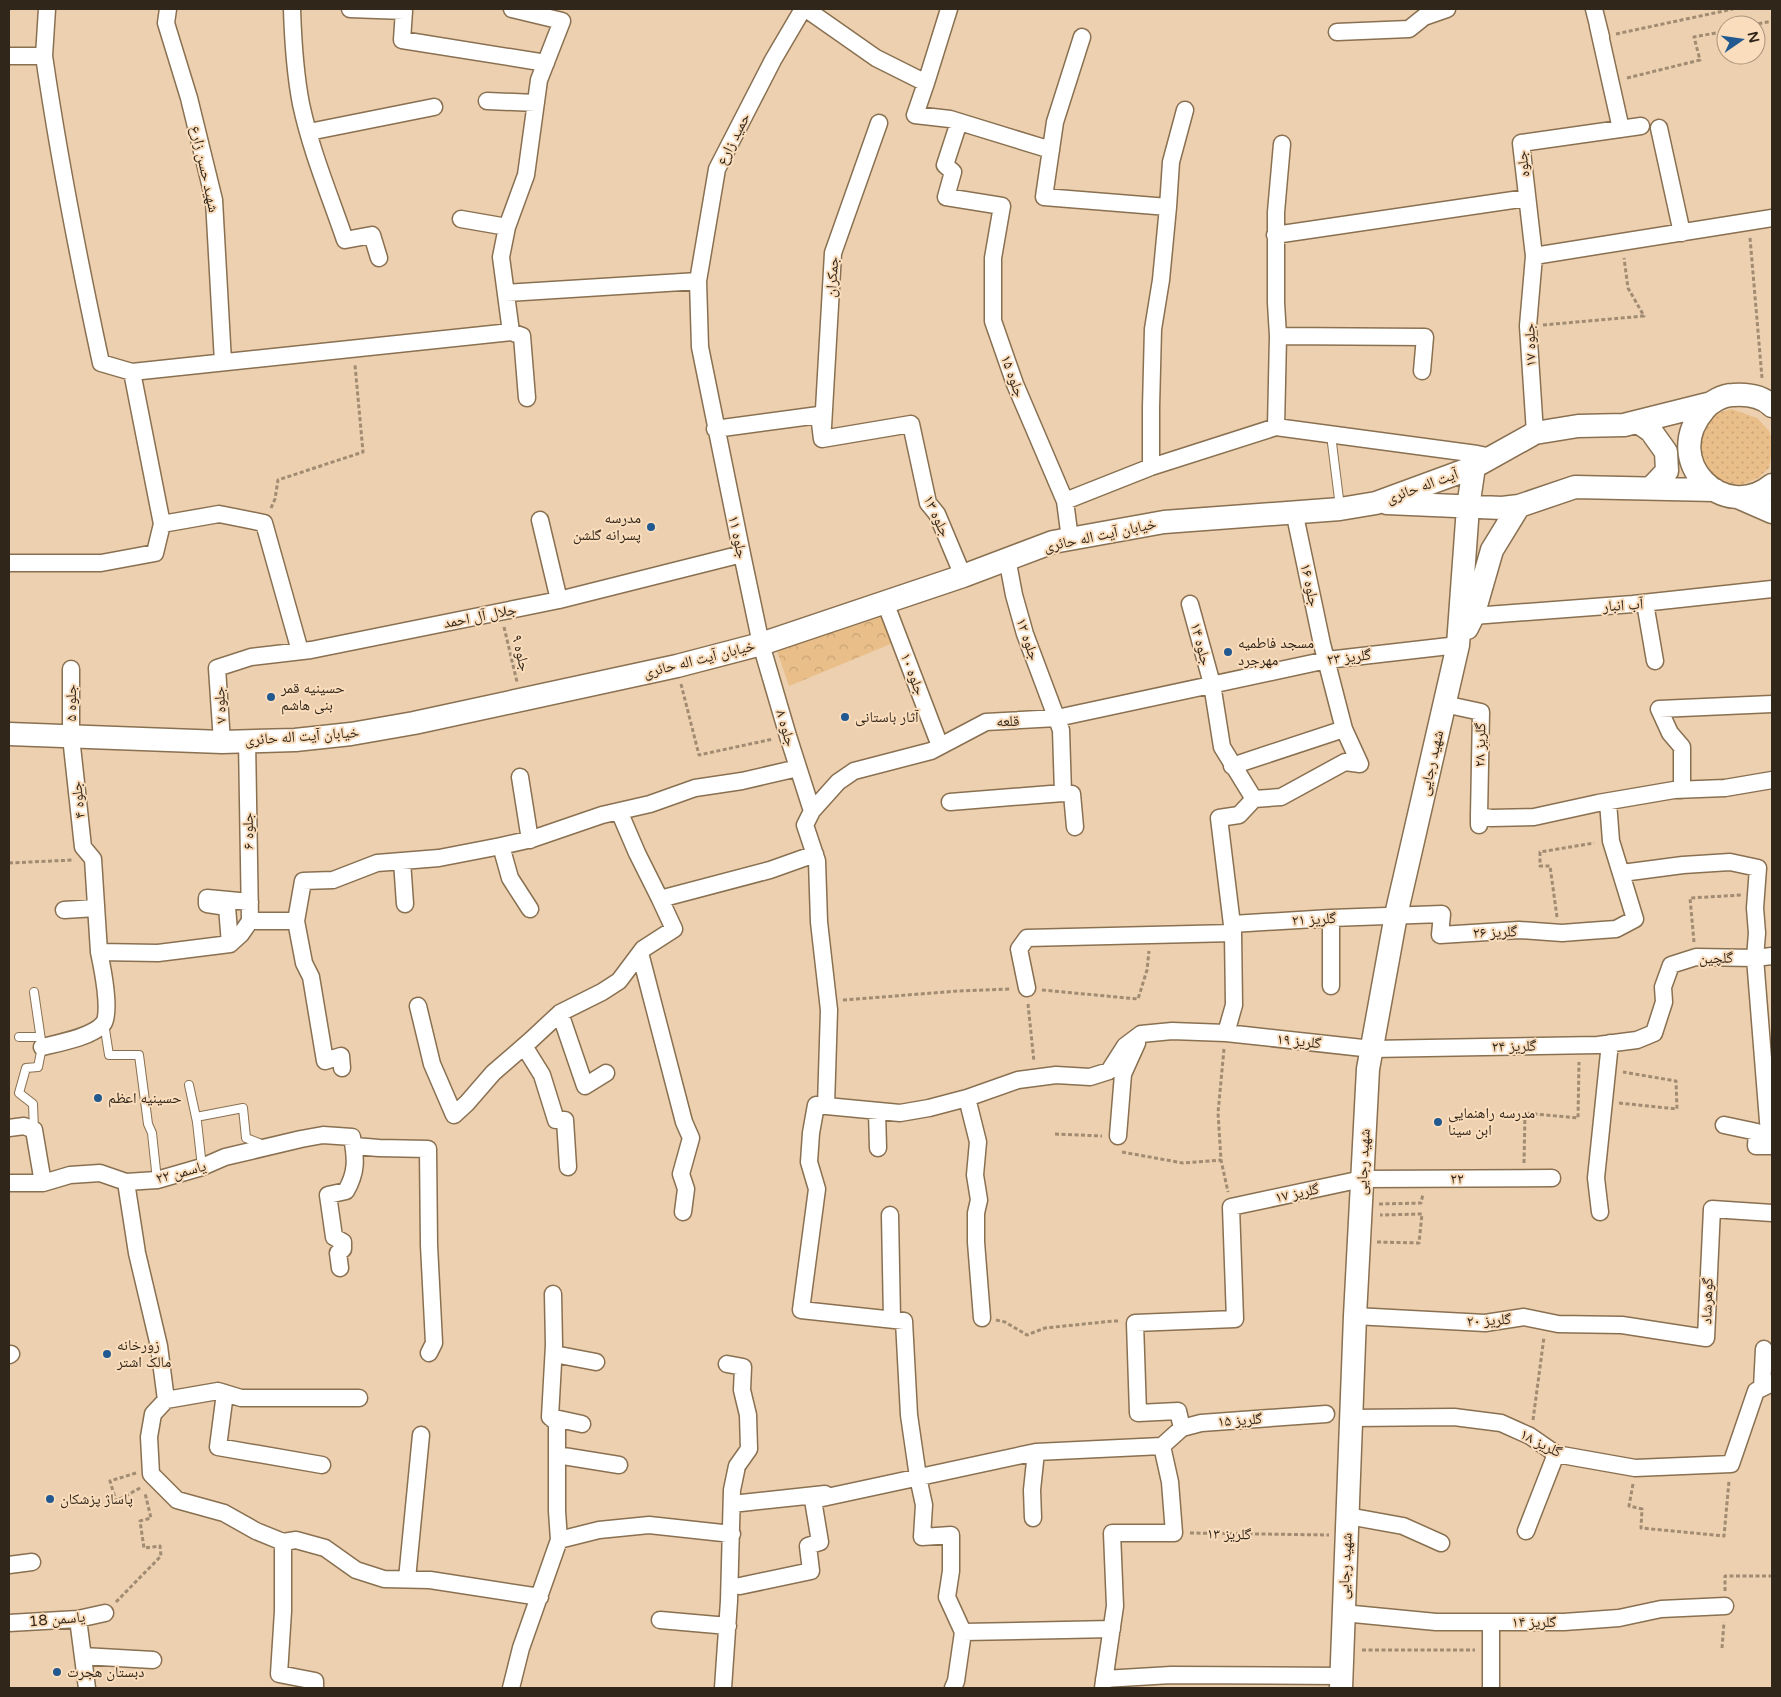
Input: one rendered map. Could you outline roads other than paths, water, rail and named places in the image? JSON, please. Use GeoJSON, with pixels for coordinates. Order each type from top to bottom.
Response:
{"type":"FeatureCollection","features":[{"type":"Feature","properties":{"kind":"main road","name":"آیت اله حائری"},"geometry":{"type":"LineString","coordinates":[[1376,503],[1483,462],[1535,433],[1578,426],[1624,425],[1708,404],[1728,394],[1764,394]]}},
{"type":"Feature","properties":{"kind":"main road"},"geometry":{"type":"LineString","coordinates":[[1708,404],[1695,420],[1688,441],[1691,462],[1702,480],[1715,490],[1740,498],[1772,512]]}},
{"type":"Feature","properties":{"kind":"main road"},"geometry":{"type":"LineString","coordinates":[[1638,422],[1651,431],[1666,452],[1667,471],[1651,488]]}},
{"type":"Feature","properties":{"kind":"main road"},"geometry":{"type":"LineString","coordinates":[[1458,645],[1468,507],[1483,462]]}},
{"type":"Feature","properties":{"kind":"main road"},"geometry":{"type":"LineString","coordinates":[[1740,498],[1762,493],[1772,485]]}},
{"type":"Feature","properties":{"kind":"main road","name":"آیت اله حائری"},"geometry":{"type":"LineString","coordinates":[[1376,503],[1502,508],[1519,506],[1575,487],[1715,490]]}},
{"type":"Feature","properties":{"kind":"main road","name":"خیابان آیت اله حائری"},"geometry":{"type":"LineString","coordinates":[[9,734],[222,742],[295,740],[351,734],[677,666],[761,644],[963,576],[1053,542],[1164,522],[1340,509],[1376,503]]}},
{"type":"Feature","properties":{"kind":"main road"},"geometry":{"type":"LineString","coordinates":[[1458,645],[1473,616],[1492,550],[1519,506]]}},
{"type":"Feature","properties":{"kind":"main road","name":"شهید رجایی"},"geometry":{"type":"LineString","coordinates":[[1341,1682],[1358,1242],[1368,1069],[1396,915],[1458,645]]}},
{"type":"Feature","properties":{"kind":"street"},"geometry":{"type":"LineString","coordinates":[[47,9],[44,56],[54,128],[74,238],[100,363],[132,372],[511,332],[522,336],[527,398]]}},
{"type":"Feature","properties":{"kind":"street","name":"شهید حسن زارع"},"geometry":{"type":"LineString","coordinates":[[168,9],[166,23],[189,98],[214,200],[224,362]]}},
{"type":"Feature","properties":{"kind":"street"},"geometry":{"type":"LineString","coordinates":[[292,9],[293,49],[302,105],[309,132],[345,240],[372,235],[379,258]]}},
{"type":"Feature","properties":{"kind":"street"},"geometry":{"type":"LineString","coordinates":[[350,9],[404,11],[402,40],[546,63]]}},
{"type":"Feature","properties":{"kind":"street"},"geometry":{"type":"LineString","coordinates":[[511,332],[501,257],[507,227],[526,176],[539,80],[562,21],[512,9]]}},
{"type":"Feature","properties":{"kind":"street"},"geometry":{"type":"LineString","coordinates":[[804,9],[876,58],[926,83]]}},
{"type":"Feature","properties":{"kind":"street","name":"حمید زارع"},"geometry":{"type":"LineString","coordinates":[[715,429],[700,347],[698,281],[717,169],[772,60],[804,9]]}},
{"type":"Feature","properties":{"kind":"street"},"geometry":{"type":"LineString","coordinates":[[950,9],[915,115],[950,119],[1051,150]]}},
{"type":"Feature","properties":{"kind":"street"},"geometry":{"type":"LineString","coordinates":[[1337,32],[1409,29],[1424,17],[1447,9]]}},
{"type":"Feature","properties":{"kind":"street"},"geometry":{"type":"LineString","coordinates":[[1594,9],[1621,129]]}},
{"type":"Feature","properties":{"kind":"street"},"geometry":{"type":"LineString","coordinates":[[1082,37],[1055,122],[1044,196],[1168,207]]}},
{"type":"Feature","properties":{"kind":"street"},"geometry":{"type":"LineString","coordinates":[[9,56],[44,56]]}},
{"type":"Feature","properties":{"kind":"street"},"geometry":{"type":"LineString","coordinates":[[487,101],[536,103]]}},
{"type":"Feature","properties":{"kind":"street"},"geometry":{"type":"LineString","coordinates":[[309,132],[434,106]]}},
{"type":"Feature","properties":{"kind":"street"},"geometry":{"type":"LineString","coordinates":[[1152,467],[1151,407],[1154,329],[1161,280],[1171,162],[1185,110]]}},
{"type":"Feature","properties":{"kind":"street","name":"جلوه ۱۵"},"geometry":{"type":"LineString","coordinates":[[959,122],[945,166],[953,172],[946,197],[1002,206],[994,258],[993,321],[1015,384],[1065,501],[1070,539]]}},
{"type":"Feature","properties":{"kind":"street","name":"جمکران"},"geometry":{"type":"LineString","coordinates":[[822,439],[833,253],[879,123]]}},
{"type":"Feature","properties":{"kind":"street","name":"جلوه"},"geometry":{"type":"LineString","coordinates":[[1534,256],[1521,142],[1641,126]]}},
{"type":"Feature","properties":{"kind":"street"},"geometry":{"type":"LineString","coordinates":[[1659,128],[1682,233]]}},
{"type":"Feature","properties":{"kind":"street"},"geometry":{"type":"LineString","coordinates":[[1276,427],[1278,336],[1275,235],[1282,144]]}},
{"type":"Feature","properties":{"kind":"street"},"geometry":{"type":"LineString","coordinates":[[1275,235],[1527,198]]}},
{"type":"Feature","properties":{"kind":"street"},"geometry":{"type":"LineString","coordinates":[[1534,256],[1772,218]]}},
{"type":"Feature","properties":{"kind":"street"},"geometry":{"type":"LineString","coordinates":[[461,219],[507,227]]}},
{"type":"Feature","properties":{"kind":"street","name":"جلوه ۱۷"},"geometry":{"type":"LineString","coordinates":[[1534,256],[1528,326],[1535,433]]}},
{"type":"Feature","properties":{"kind":"street"},"geometry":{"type":"LineString","coordinates":[[506,294],[698,281]]}},
{"type":"Feature","properties":{"kind":"street"},"geometry":{"type":"LineString","coordinates":[[1278,336],[1425,337],[1422,371]]}},
{"type":"Feature","properties":{"kind":"street"},"geometry":{"type":"LineString","coordinates":[[9,563],[101,563],[156,552],[162,524],[132,372]]}},
{"type":"Feature","properties":{"kind":"street"},"geometry":{"type":"LineString","coordinates":[[715,429],[819,415],[822,439]]}},
{"type":"Feature","properties":{"kind":"street","name":"جلوه ۱۳"},"geometry":{"type":"LineString","coordinates":[[822,439],[911,424],[928,503],[937,514],[963,576]]}},
{"type":"Feature","properties":{"kind":"street"},"geometry":{"type":"LineString","coordinates":[[1065,501],[1152,467],[1276,427],[1477,454],[1483,462]]}},
{"type":"Feature","properties":{"kind":"street","name":"جلوه ۱۱"},"geometry":{"type":"LineString","coordinates":[[715,429],[761,644]]}},
{"type":"Feature","properties":{"kind":"street","name":"جلوه ۱۶"},"geometry":{"type":"LineString","coordinates":[[1254,800],[1281,797],[1345,762],[1360,764],[1344,729],[1294,511]]}},
{"type":"Feature","properties":{"kind":"street"},"geometry":{"type":"LineString","coordinates":[[162,524],[219,514],[264,523],[300,651]]}},
{"type":"Feature","properties":{"kind":"street"},"geometry":{"type":"LineString","coordinates":[[540,520],[559,600]]}},
{"type":"Feature","properties":{"kind":"street","name":"جلال آل احمد"},"geometry":{"type":"LineString","coordinates":[[218,668],[251,657],[300,651],[559,600],[742,554]]}},
{"type":"Feature","properties":{"kind":"street","name":"جلوه ۱۲"},"geometry":{"type":"LineString","coordinates":[[1007,558],[1014,595],[1023,626],[1061,730],[1063,793]]}},
{"type":"Feature","properties":{"kind":"street","name":"آب انبار"},"geometry":{"type":"LineString","coordinates":[[1473,616],[1645,603],[1772,589]]}},
{"type":"Feature","properties":{"kind":"street","name":"جلوه ۱۰"},"geometry":{"type":"LineString","coordinates":[[885,602],[940,746]]}},
{"type":"Feature","properties":{"kind":"street"},"geometry":{"type":"LineString","coordinates":[[1645,603],[1655,661]]}},
{"type":"Feature","properties":{"kind":"street","name":"جلوه ۱۴"},"geometry":{"type":"LineString","coordinates":[[1190,604],[1212,684],[1222,747],[1254,800]]}},
{"type":"Feature","properties":{"kind":"street","name":"جلوه ۸"},"geometry":{"type":"LineString","coordinates":[[761,644],[798,768],[815,854],[818,860],[819,922],[829,1010],[826,1106]]}},
{"type":"Feature","properties":{"kind":"street","name":"گلریز ۲۳"},"geometry":{"type":"LineString","coordinates":[[1212,684],[1327,660],[1458,645]]}},
{"type":"Feature","properties":{"kind":"street","name":"جلوه ۷"},"geometry":{"type":"LineString","coordinates":[[218,668],[222,742]]}},
{"type":"Feature","properties":{"kind":"street","name":"جلوه ۵"},"geometry":{"type":"LineString","coordinates":[[71,669],[71,737]]}},
{"type":"Feature","properties":{"kind":"street","name":"قلعه"},"geometry":{"type":"LineString","coordinates":[[809,818],[838,782],[854,771],[931,751],[986,722],[1057,718],[1212,684]]}},
{"type":"Feature","properties":{"kind":"street","name":"گلریز ۲۸"},"geometry":{"type":"LineString","coordinates":[[1444,704],[1481,712],[1479,820],[1534,817],[1608,802]]}},
{"type":"Feature","properties":{"kind":"street"},"geometry":{"type":"LineString","coordinates":[[1682,790],[1682,747],[1670,733],[1659,709],[1772,704]]}},
{"type":"Feature","properties":{"kind":"street"},"geometry":{"type":"LineString","coordinates":[[1232,766],[1344,729]]}},
{"type":"Feature","properties":{"kind":"street","name":"جلوه ۴"},"geometry":{"type":"LineString","coordinates":[[71,737],[83,848],[93,859],[96,908]]}},
{"type":"Feature","properties":{"kind":"street","name":"جلوه ۶"},"geometry":{"type":"LineString","coordinates":[[247,740],[250,921]]}},
{"type":"Feature","properties":{"kind":"street"},"geometry":{"type":"LineString","coordinates":[[342,1068],[340,1056],[325,1061],[311,977],[304,963],[296,921],[302,881],[333,880],[377,863],[439,858],[530,840],[602,815],[650,804],[695,788],[742,781],[798,768]]}},
{"type":"Feature","properties":{"kind":"street"},"geometry":{"type":"LineString","coordinates":[[520,776],[530,840]]}},
{"type":"Feature","properties":{"kind":"street"},"geometry":{"type":"LineString","coordinates":[[1724,1125],[1757,1132],[1756,1146],[1770,1146],[1755,958],[1758,868],[1730,862],[1683,864],[1622,873],[1611,841],[1608,802],[1682,790],[1725,788],[1772,780]]}},
{"type":"Feature","properties":{"kind":"street"},"geometry":{"type":"LineString","coordinates":[[950,802],[1063,793],[1072,794],[1074,827]]}},
{"type":"Feature","properties":{"kind":"street"},"geometry":{"type":"LineString","coordinates":[[1226,1032],[1234,1005],[1233,929],[1219,818],[1239,815],[1254,800]]}},
{"type":"Feature","properties":{"kind":"street"},"geometry":{"type":"LineString","coordinates":[[418,1006],[432,1064],[454,1115],[493,1073],[560,1012],[602,992],[618,981],[643,949],[674,929],[636,854],[619,811]]}},
{"type":"Feature","properties":{"kind":"street"},"geometry":{"type":"LineString","coordinates":[[501,846],[510,878],[530,909]]}},
{"type":"Feature","properties":{"kind":"street"},"geometry":{"type":"LineString","coordinates":[[660,900],[770,870],[815,854]]}},
{"type":"Feature","properties":{"kind":"street"},"geometry":{"type":"LineString","coordinates":[[402,861],[405,904]]}},
{"type":"Feature","properties":{"kind":"street","name":"گلریز ۲۶"},"geometry":{"type":"LineString","coordinates":[[1396,915],[1442,914],[1440,934],[1519,930],[1559,933],[1616,929],[1635,919],[1622,873]]}},
{"type":"Feature","properties":{"kind":"street"},"geometry":{"type":"LineString","coordinates":[[230,944],[227,907],[207,904],[207,898],[250,902]]}},
{"type":"Feature","properties":{"kind":"street"},"geometry":{"type":"LineString","coordinates":[[41,1042],[92,1032],[104,1023],[106,1013],[96,908],[64,910]]}},
{"type":"Feature","properties":{"kind":"street","name":"گلریز ۲۱"},"geometry":{"type":"LineString","coordinates":[[1027,988],[1019,948],[1027,938],[1151,935],[1233,929],[1331,918],[1396,915]]}},
{"type":"Feature","properties":{"kind":"street"},"geometry":{"type":"LineString","coordinates":[[1331,918],[1331,986]]}},
{"type":"Feature","properties":{"kind":"street"},"geometry":{"type":"LineString","coordinates":[[99,952],[158,953],[230,944],[241,934],[250,921],[296,921]]}},
{"type":"Feature","properties":{"kind":"street"},"geometry":{"type":"LineString","coordinates":[[640,953],[684,1122],[692,1138],[681,1174],[686,1189],[682,1212]]}},
{"type":"Feature","properties":{"kind":"street","name":"گلچین"},"geometry":{"type":"LineString","coordinates":[[1654,1033],[1664,1002],[1664,987],[1671,965],[1696,957],[1755,958],[1772,956]]}},
{"type":"Feature","properties":{"kind":"street"},"geometry":{"type":"LineString","coordinates":[[560,1012],[585,1086],[606,1073]]}},
{"type":"Feature","properties":{"kind":"street","name":"گلریز ۱۹"},"geometry":{"type":"LineString","coordinates":[[1141,1034],[1226,1032],[1372,1049]]}},
{"type":"Feature","properties":{"kind":"street","name":"گلریز ۲۴"},"geometry":{"type":"LineString","coordinates":[[1372,1049],[1579,1045],[1637,1040],[1654,1033]]}},
{"type":"Feature","properties":{"kind":"street"},"geometry":{"type":"LineString","coordinates":[[953,1688],[956,1681],[963,1632],[947,1597],[951,1571],[951,1535],[922,1537],[924,1505],[909,1415],[904,1321],[801,1310],[817,1189],[809,1162],[811,1133],[816,1105],[900,1113],[967,1098],[1018,1080],[1056,1075],[1090,1077],[1109,1072],[1125,1046],[1141,1034]]}},
{"type":"Feature","properties":{"kind":"street"},"geometry":{"type":"LineString","coordinates":[[1118,1136],[1123,1074],[1141,1034]]}},
{"type":"Feature","properties":{"kind":"street"},"geometry":{"type":"LineString","coordinates":[[1600,1212],[1596,1178],[1610,1043]]}},
{"type":"Feature","properties":{"kind":"street"},"geometry":{"type":"LineString","coordinates":[[524,1046],[542,1075],[556,1120],[564,1120],[568,1167]]}},
{"type":"Feature","properties":{"kind":"street"},"geometry":{"type":"LineString","coordinates":[[967,1098],[978,1142],[975,1175],[979,1200],[976,1213],[976,1242],[982,1318]]}},
{"type":"Feature","properties":{"kind":"street"},"geometry":{"type":"LineString","coordinates":[[876,1111],[878,1148]]}},
{"type":"Feature","properties":{"kind":"street"},"geometry":{"type":"LineString","coordinates":[[9,1128],[24,1126],[34,1130],[43,1183]]}},
{"type":"Feature","properties":{"kind":"street","name":"یاسمن ۲۲"},"geometry":{"type":"LineString","coordinates":[[9,1184],[43,1183],[70,1175],[100,1172],[126,1182],[157,1180],[202,1167],[225,1157],[323,1135],[353,1142],[431,1142],[429,1245],[434,1343],[429,1353]]}},
{"type":"Feature","properties":{"kind":"street"},"geometry":{"type":"LineString","coordinates":[[340,1268],[338,1252],[343,1248],[343,1242],[334,1237],[328,1195],[346,1191],[353,1180],[356,1158],[353,1142]]}},
{"type":"Feature","properties":{"kind":"street","name":"۲۲"},"geometry":{"type":"LineString","coordinates":[[1362,1180],[1552,1178]]}},
{"type":"Feature","properties":{"kind":"street","name":"گلریز ۱۷"},"geometry":{"type":"LineString","coordinates":[[1182,1428],[1178,1411],[1138,1414],[1135,1323],[1235,1319],[1232,1207],[1362,1180]]}},
{"type":"Feature","properties":{"kind":"street"},"geometry":{"type":"LineString","coordinates":[[126,1182],[137,1253],[159,1346],[166,1400]]}},
{"type":"Feature","properties":{"kind":"street","name":"گوهرشاد"},"geometry":{"type":"LineString","coordinates":[[1622,1325],[1706,1338],[1712,1210],[1772,1213]]}},
{"type":"Feature","properties":{"kind":"street"},"geometry":{"type":"LineString","coordinates":[[890,1215],[892,1320]]}},
{"type":"Feature","properties":{"kind":"street"},"geometry":{"type":"LineString","coordinates":[[550,1417],[554,1354],[553,1294]]}},
{"type":"Feature","properties":{"kind":"street","name":"گلریز ۲۰"},"geometry":{"type":"LineString","coordinates":[[1355,1316],[1485,1323],[1524,1318],[1558,1324],[1622,1325]]}},
{"type":"Feature","properties":{"kind":"street"},"geometry":{"type":"LineString","coordinates":[[1764,1349],[1767,1385]]}},
{"type":"Feature","properties":{"kind":"street"},"geometry":{"type":"LineString","coordinates":[[554,1354],[596,1362]]}},
{"type":"Feature","properties":{"kind":"street"},"geometry":{"type":"LineString","coordinates":[[723,1688],[728,1626],[732,1490],[737,1466],[749,1449],[748,1415],[742,1390],[743,1367],[727,1364]]}},
{"type":"Feature","properties":{"kind":"street","name":"گلریز ۱۸"},"geometry":{"type":"LineString","coordinates":[[1352,1418],[1454,1417],[1502,1423],[1530,1436],[1556,1454],[1635,1468],[1731,1464],[1756,1391],[1767,1385]]}},
{"type":"Feature","properties":{"kind":"street"},"geometry":{"type":"LineString","coordinates":[[359,1398],[241,1398],[218,1391],[166,1400],[153,1414],[149,1437],[151,1474],[177,1500],[224,1513],[256,1531],[283,1542],[296,1540],[325,1548],[356,1570],[384,1579],[430,1580],[540,1597]]}},
{"type":"Feature","properties":{"kind":"street"},"geometry":{"type":"LineString","coordinates":[[225,1393],[218,1447],[322,1466]]}},
{"type":"Feature","properties":{"kind":"street","name":"گلریز ۱۵"},"geometry":{"type":"LineString","coordinates":[[1182,1428],[1201,1424],[1326,1414]]}},
{"type":"Feature","properties":{"kind":"street"},"geometry":{"type":"LineString","coordinates":[[550,1417],[582,1424]]}},
{"type":"Feature","properties":{"kind":"street"},"geometry":{"type":"LineString","coordinates":[[511,1688],[521,1648],[560,1540],[557,1511],[557,1423],[550,1417]]}},
{"type":"Feature","properties":{"kind":"street"},"geometry":{"type":"LineString","coordinates":[[740,1586],[811,1571],[808,1546],[820,1542],[813,1500],[1036,1452],[1162,1446],[1182,1428]]}},
{"type":"Feature","properties":{"kind":"street"},"geometry":{"type":"LineString","coordinates":[[407,1579],[421,1435]]}},
{"type":"Feature","properties":{"kind":"street"},"geometry":{"type":"LineString","coordinates":[[1162,1446],[1170,1482],[1174,1533],[1112,1533],[1115,1606],[1103,1683],[1171,1675],[1226,1682],[1341,1682]]}},
{"type":"Feature","properties":{"kind":"street"},"geometry":{"type":"LineString","coordinates":[[1033,1518],[1032,1490],[1036,1452]]}},
{"type":"Feature","properties":{"kind":"street"},"geometry":{"type":"LineString","coordinates":[[1526,1531],[1556,1454]]}},
{"type":"Feature","properties":{"kind":"street"},"geometry":{"type":"LineString","coordinates":[[558,1455],[619,1465]]}},
{"type":"Feature","properties":{"kind":"street"},"geometry":{"type":"LineString","coordinates":[[732,1504],[854,1491]]}},
{"type":"Feature","properties":{"kind":"street"},"geometry":{"type":"LineString","coordinates":[[560,1540],[599,1530],[649,1525],[732,1534]]}},
{"type":"Feature","properties":{"kind":"street"},"geometry":{"type":"LineString","coordinates":[[1347,1526],[1403,1526],[1441,1543]]}},
{"type":"Feature","properties":{"kind":"street"},"geometry":{"type":"LineString","coordinates":[[283,1542],[283,1611],[279,1674],[315,1681],[315,1688]]}},
{"type":"Feature","properties":{"kind":"street"},"geometry":{"type":"LineString","coordinates":[[9,1565],[32,1562]]}},
{"type":"Feature","properties":{"kind":"street","name":"گلریز ۱۴"},"geometry":{"type":"LineString","coordinates":[[1343,1613],[1436,1622],[1564,1622],[1619,1618],[1661,1609],[1725,1606]]}},
{"type":"Feature","properties":{"kind":"street","name":"یاسمن 18"},"geometry":{"type":"LineString","coordinates":[[9,1623],[78,1619],[105,1613]]}},
{"type":"Feature","properties":{"kind":"street"},"geometry":{"type":"LineString","coordinates":[[78,1619],[87,1688]]}},
{"type":"Feature","properties":{"kind":"street"},"geometry":{"type":"LineString","coordinates":[[660,1620],[728,1626]]}},
{"type":"Feature","properties":{"kind":"street"},"geometry":{"type":"LineString","coordinates":[[1491,1622],[1491,1688]]}},
{"type":"Feature","properties":{"kind":"street"},"geometry":{"type":"LineString","coordinates":[[963,1632],[1112,1630]]}},
{"type":"Feature","properties":{"kind":"street"},"geometry":{"type":"LineString","coordinates":[[83,1656],[153,1660]]}},
{"type":"Feature","properties":{"kind":"lane"},"geometry":{"type":"LineString","coordinates":[[1331,435],[1340,509]]}},
{"type":"Feature","properties":{"kind":"lane"},"geometry":{"type":"LineString","coordinates":[[34,992],[41,1042],[38,1067],[26,1068],[19,1093],[33,1104],[34,1130]]}},
{"type":"Feature","properties":{"kind":"lane"},"geometry":{"type":"LineString","coordinates":[[104,1023],[108,1055],[139,1056],[148,1124],[152,1133],[157,1180]]}},
{"type":"Feature","properties":{"kind":"lane"},"geometry":{"type":"LineString","coordinates":[[18,1038],[41,1042]]}},
{"type":"Feature","properties":{"kind":"lane"},"geometry":{"type":"LineString","coordinates":[[189,1085],[196,1118],[202,1167]]}},
{"type":"Feature","properties":{"kind":"lane"},"geometry":{"type":"LineString","coordinates":[[196,1118],[243,1108],[246,1138],[270,1147]]}},
{"type":"Feature","properties":{"kind":"place","name":"مدرسه پسرانه گلشن"},"geometry":{"type":"Point","coordinates":[651,527]}},
{"type":"Feature","properties":{"kind":"place","name":"مسجد فاطمیه مهرجرد"},"geometry":{"type":"Point","coordinates":[1228,652]}},
{"type":"Feature","properties":{"kind":"place","name":"حسینیه قمر بنی هاشم"},"geometry":{"type":"Point","coordinates":[271,697]}},
{"type":"Feature","properties":{"kind":"place","name":"آثار باستانی"},"geometry":{"type":"Point","coordinates":[845,717]}},
{"type":"Feature","properties":{"kind":"place","name":"حسینیه اعظم"},"geometry":{"type":"Point","coordinates":[98,1098]}},
{"type":"Feature","properties":{"kind":"place","name":"مدرسه راهنمایی ابن سینا"},"geometry":{"type":"Point","coordinates":[1438,1122]}},
{"type":"Feature","properties":{"kind":"place","name":"زورخانه مالک اشتر"},"geometry":{"type":"Point","coordinates":[107,1354]}},
{"type":"Feature","properties":{"kind":"place","name":"پاساژ پزشکان"},"geometry":{"type":"Point","coordinates":[50,1499]}},
{"type":"Feature","properties":{"kind":"place","name":"دبستان هجرت"},"geometry":{"type":"Point","coordinates":[57,1672]}}]}
